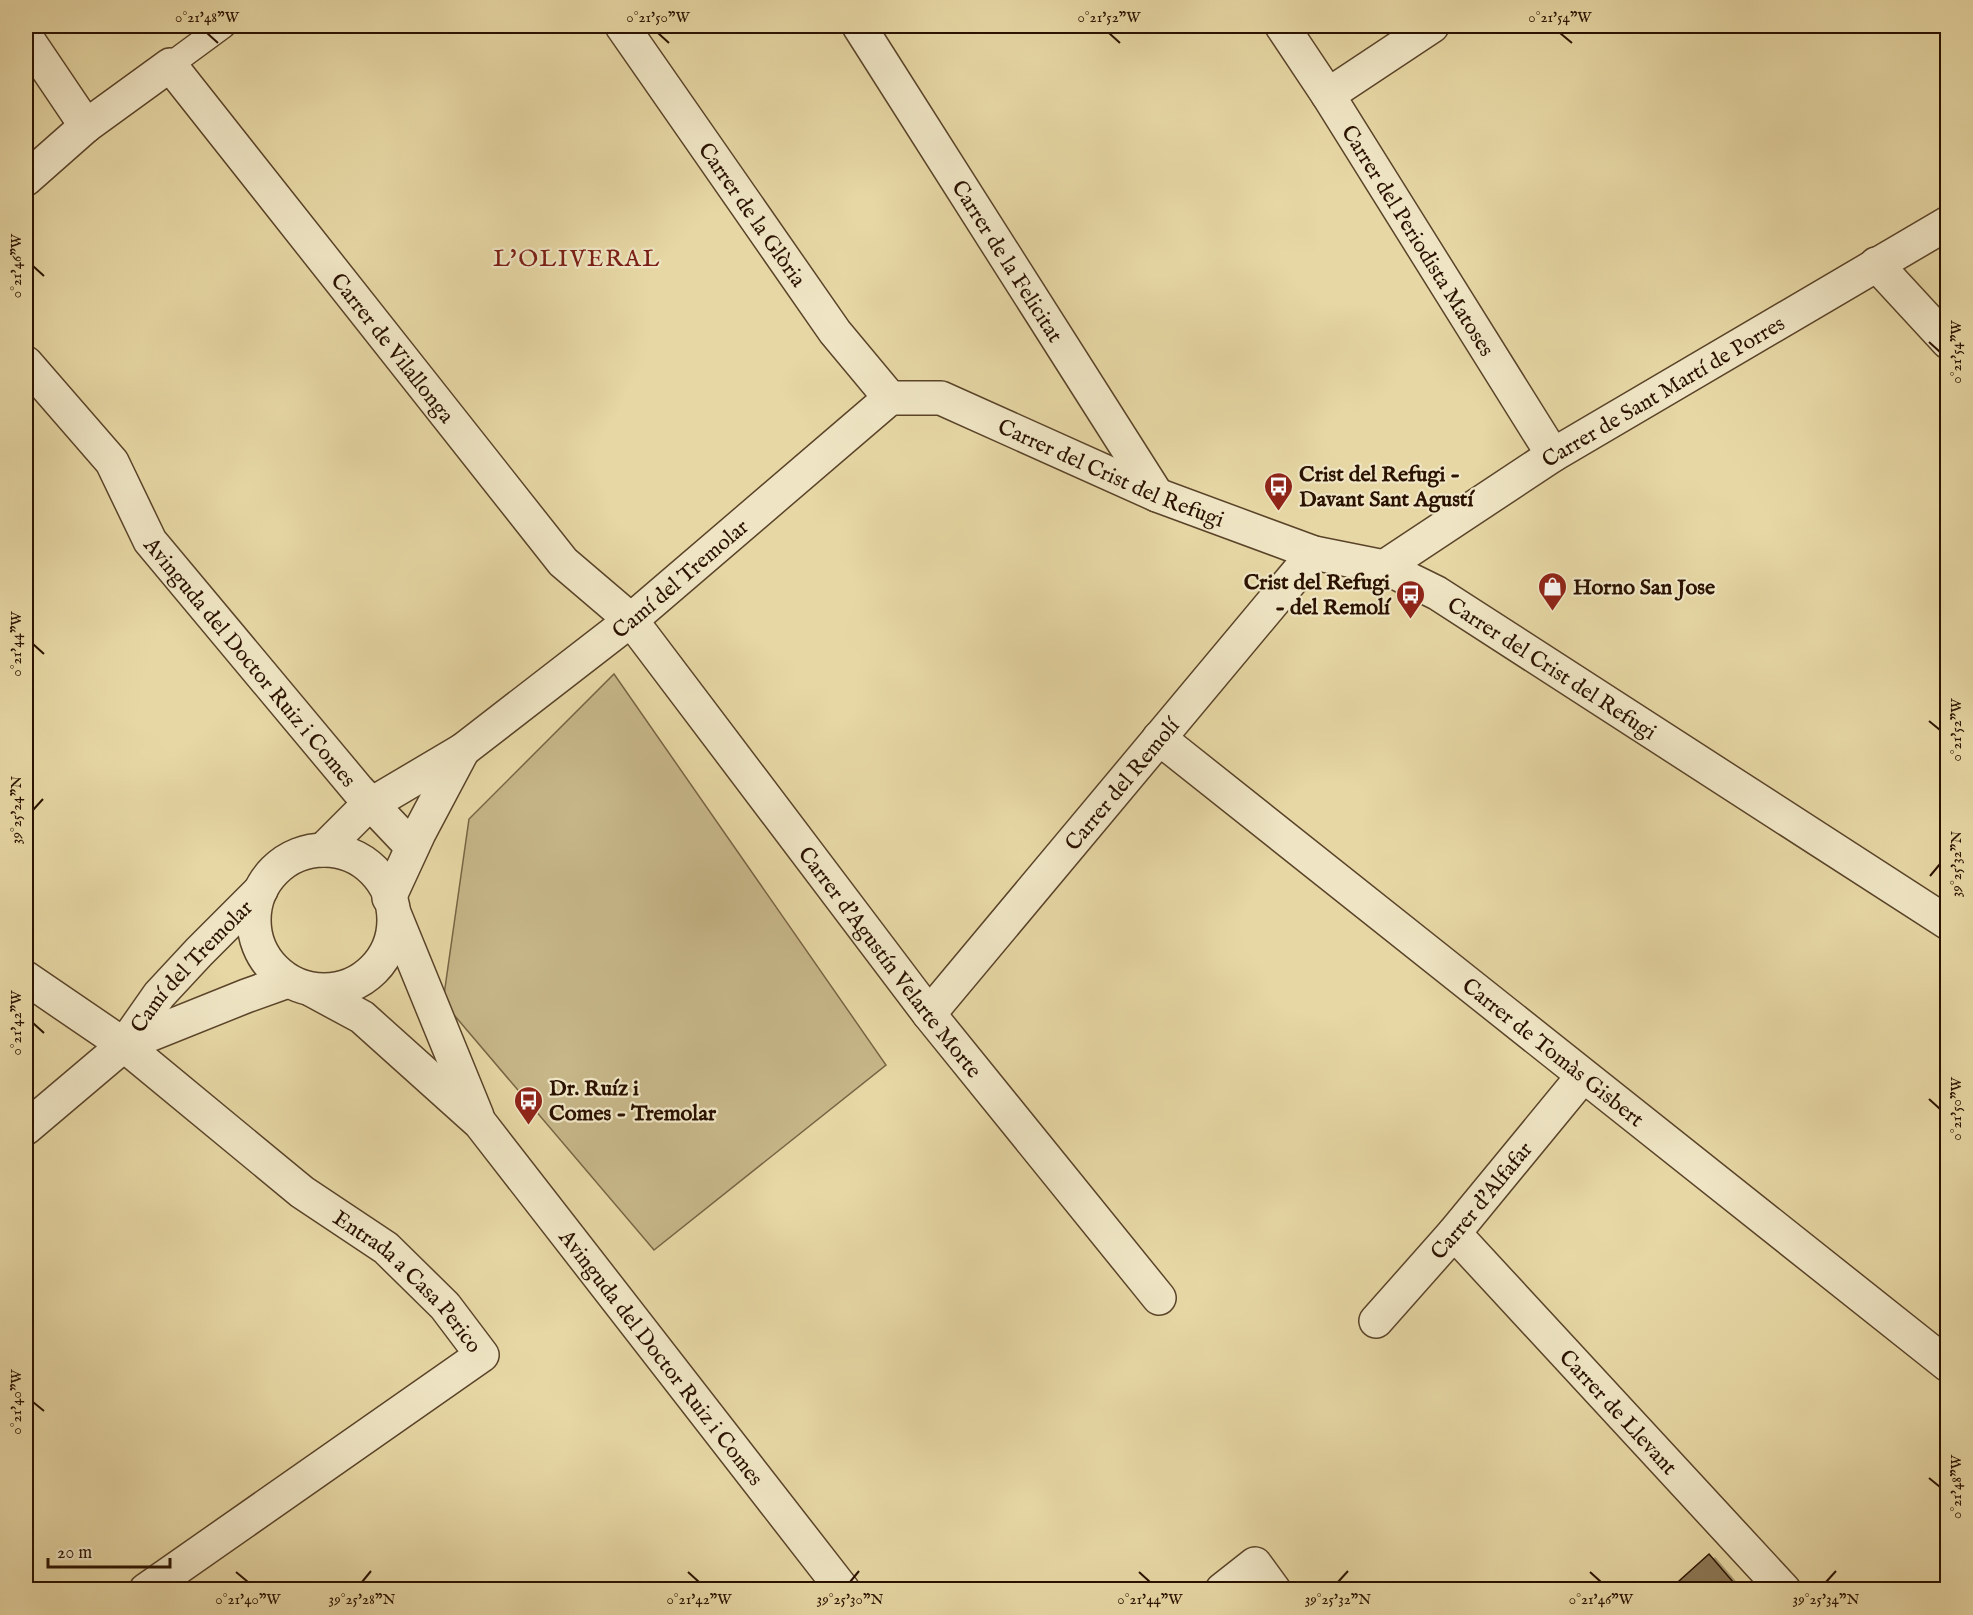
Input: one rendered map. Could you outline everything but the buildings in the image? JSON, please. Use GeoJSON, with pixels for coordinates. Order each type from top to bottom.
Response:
{"type":"FeatureCollection","features":[{"type":"Feature","properties":{"kind":"street","name":"Carrer de la Glòria"},"geometry":{"type":"LineString","coordinates":[[622,26],[835,332],[890,398]]}},
{"type":"Feature","properties":{"kind":"street","name":"Carrer de la Felicitat"},"geometry":{"type":"LineString","coordinates":[[859,26],[1157,495]]}},
{"type":"Feature","properties":{"kind":"street","name":"Carrer del Periodista Matoses"},"geometry":{"type":"LineString","coordinates":[[1282,26],[1328,95],[1553,455]]}},
{"type":"Feature","properties":{"kind":"street"},"geometry":{"type":"LineString","coordinates":[[1328,95],[1432,26]]}},
{"type":"Feature","properties":{"kind":"street"},"geometry":{"type":"LineString","coordinates":[[26,37],[86,126]]}},
{"type":"Feature","properties":{"kind":"street"},"geometry":{"type":"LineString","coordinates":[[26,179],[86,126],[170,65]]}},
{"type":"Feature","properties":{"kind":"street","name":"Carrer de Vilallonga"},"geometry":{"type":"LineString","coordinates":[[170,65],[563,562],[631,620]]}},
{"type":"Feature","properties":{"kind":"street","name":"Carrer de Sant Martí de Porres"},"geometry":{"type":"LineString","coordinates":[[1384,567],[1553,455],[1947,223]]}},
{"type":"Feature","properties":{"kind":"street"},"geometry":{"type":"LineString","coordinates":[[1876,264],[1947,342]]}},
{"type":"Feature","properties":{"kind":"street","name":"Avinguda del Doctor Ruiz i Comes"},"geometry":{"type":"LineString","coordinates":[[26,363],[112,462],[150,541],[365,797],[412,847]]}},
{"type":"Feature","properties":{"kind":"street","name":"Carrer del Crist del Refugi"},"geometry":{"type":"LineString","coordinates":[[890,398],[941,398],[1157,495],[1314,553],[1384,567],[1437,593],[1947,922]]}},
{"type":"Feature","properties":{"kind":"street","name":"Camí del Tremolar"},"geometry":{"type":"LineString","coordinates":[[323,850],[365,808],[365,797],[463,750],[631,620],[890,398]]}},
{"type":"Feature","properties":{"kind":"street","name":"Carrer del Remolí"},"geometry":{"type":"LineString","coordinates":[[928,1014],[1314,553]]}},
{"type":"Feature","properties":{"kind":"street","name":"Carrer d'Agustín Velarte Morte"},"geometry":{"type":"LineString","coordinates":[[631,620],[928,1014],[1159,1298]]}},
{"type":"Feature","properties":{"kind":"street","name":"Carrer de Tomàs Gisbert"},"geometry":{"type":"LineString","coordinates":[[1159,738],[1947,1365]]}},
{"type":"Feature","properties":{"kind":"street","name":"Camí del Tremolar"},"geometry":{"type":"LineString","coordinates":[[392,905],[412,847],[463,750]]}},
{"type":"Feature","properties":{"kind":"street"},"geometry":{"type":"LineString","coordinates":[[323,850],[348,854],[371,867],[387,888],[392,905],[392,938],[381,962],[362,980],[338,989],[300,985],[269,964],[257,941],[254,915],[261,890],[276,869],[298,855],[323,850]]}},
{"type":"Feature","properties":{"kind":"street","name":"Camí del Tremolar"},"geometry":{"type":"LineString","coordinates":[[26,1128],[124,1045],[159,995],[261,890]]}},
{"type":"Feature","properties":{"kind":"street","name":"Avinguda del Doctor Ruiz i Comes"},"geometry":{"type":"LineString","coordinates":[[392,905],[480,1123]]}},
{"type":"Feature","properties":{"kind":"street"},"geometry":{"type":"LineString","coordinates":[[26,978],[124,1045]]}},
{"type":"Feature","properties":{"kind":"street","name":"Camí del Tremolar"},"geometry":{"type":"LineString","coordinates":[[124,1045],[246,996],[300,985]]}},
{"type":"Feature","properties":{"kind":"street","name":"Avinguda del Doctor Ruiz i Comes"},"geometry":{"type":"LineString","coordinates":[[300,985],[362,1017],[480,1123],[843,1590]]}},
{"type":"Feature","properties":{"kind":"street","name":"Entrada a Casa Perico"},"geometry":{"type":"LineString","coordinates":[[124,1045],[302,1192],[386,1248],[445,1306],[482,1355],[146,1590]]}},
{"type":"Feature","properties":{"kind":"street","name":"Carrer d'Alfafar"},"geometry":{"type":"LineString","coordinates":[[1376,1321],[1454,1233],[1583,1076]]}},
{"type":"Feature","properties":{"kind":"street","name":"Carrer de Llevant"},"geometry":{"type":"LineString","coordinates":[[1454,1233],[1784,1590]]}},
{"type":"Feature","properties":{"kind":"street"},"geometry":{"type":"LineString","coordinates":[[1222,1590],[1264,1577]]}},
{"type":"Feature","properties":{"kind":"lane"},"geometry":{"type":"LineString","coordinates":[[170,65],[223,26]]}},
{"type":"Feature","properties":{"kind":"shaded area"},"geometry":{"type":"Polygon","coordinates":[[[614,674],[886,1065],[654,1250],[443,1002],[469,819],[614,674]]]}},
{"type":"Feature","properties":{"kind":"place","name":"Crist del Refugi - Davant Sant Agustí"},"geometry":{"type":"Point","coordinates":[1278,512]}},
{"type":"Feature","properties":{"kind":"place","name":"Horno San Jose"},"geometry":{"type":"Point","coordinates":[1552,612]}},
{"type":"Feature","properties":{"kind":"place","name":"Crist del Refugi - del Remolí"},"geometry":{"type":"Point","coordinates":[1411,620]}},
{"type":"Feature","properties":{"kind":"place","name":"Dr. Ruíz i Comes - Tremolar"},"geometry":{"type":"Point","coordinates":[528,1126]}},
{"type":"Feature","properties":{"kind":"district","name":"L'OLIVERAL"},"geometry":{"type":"Point","coordinates":[577,258]}}]}
